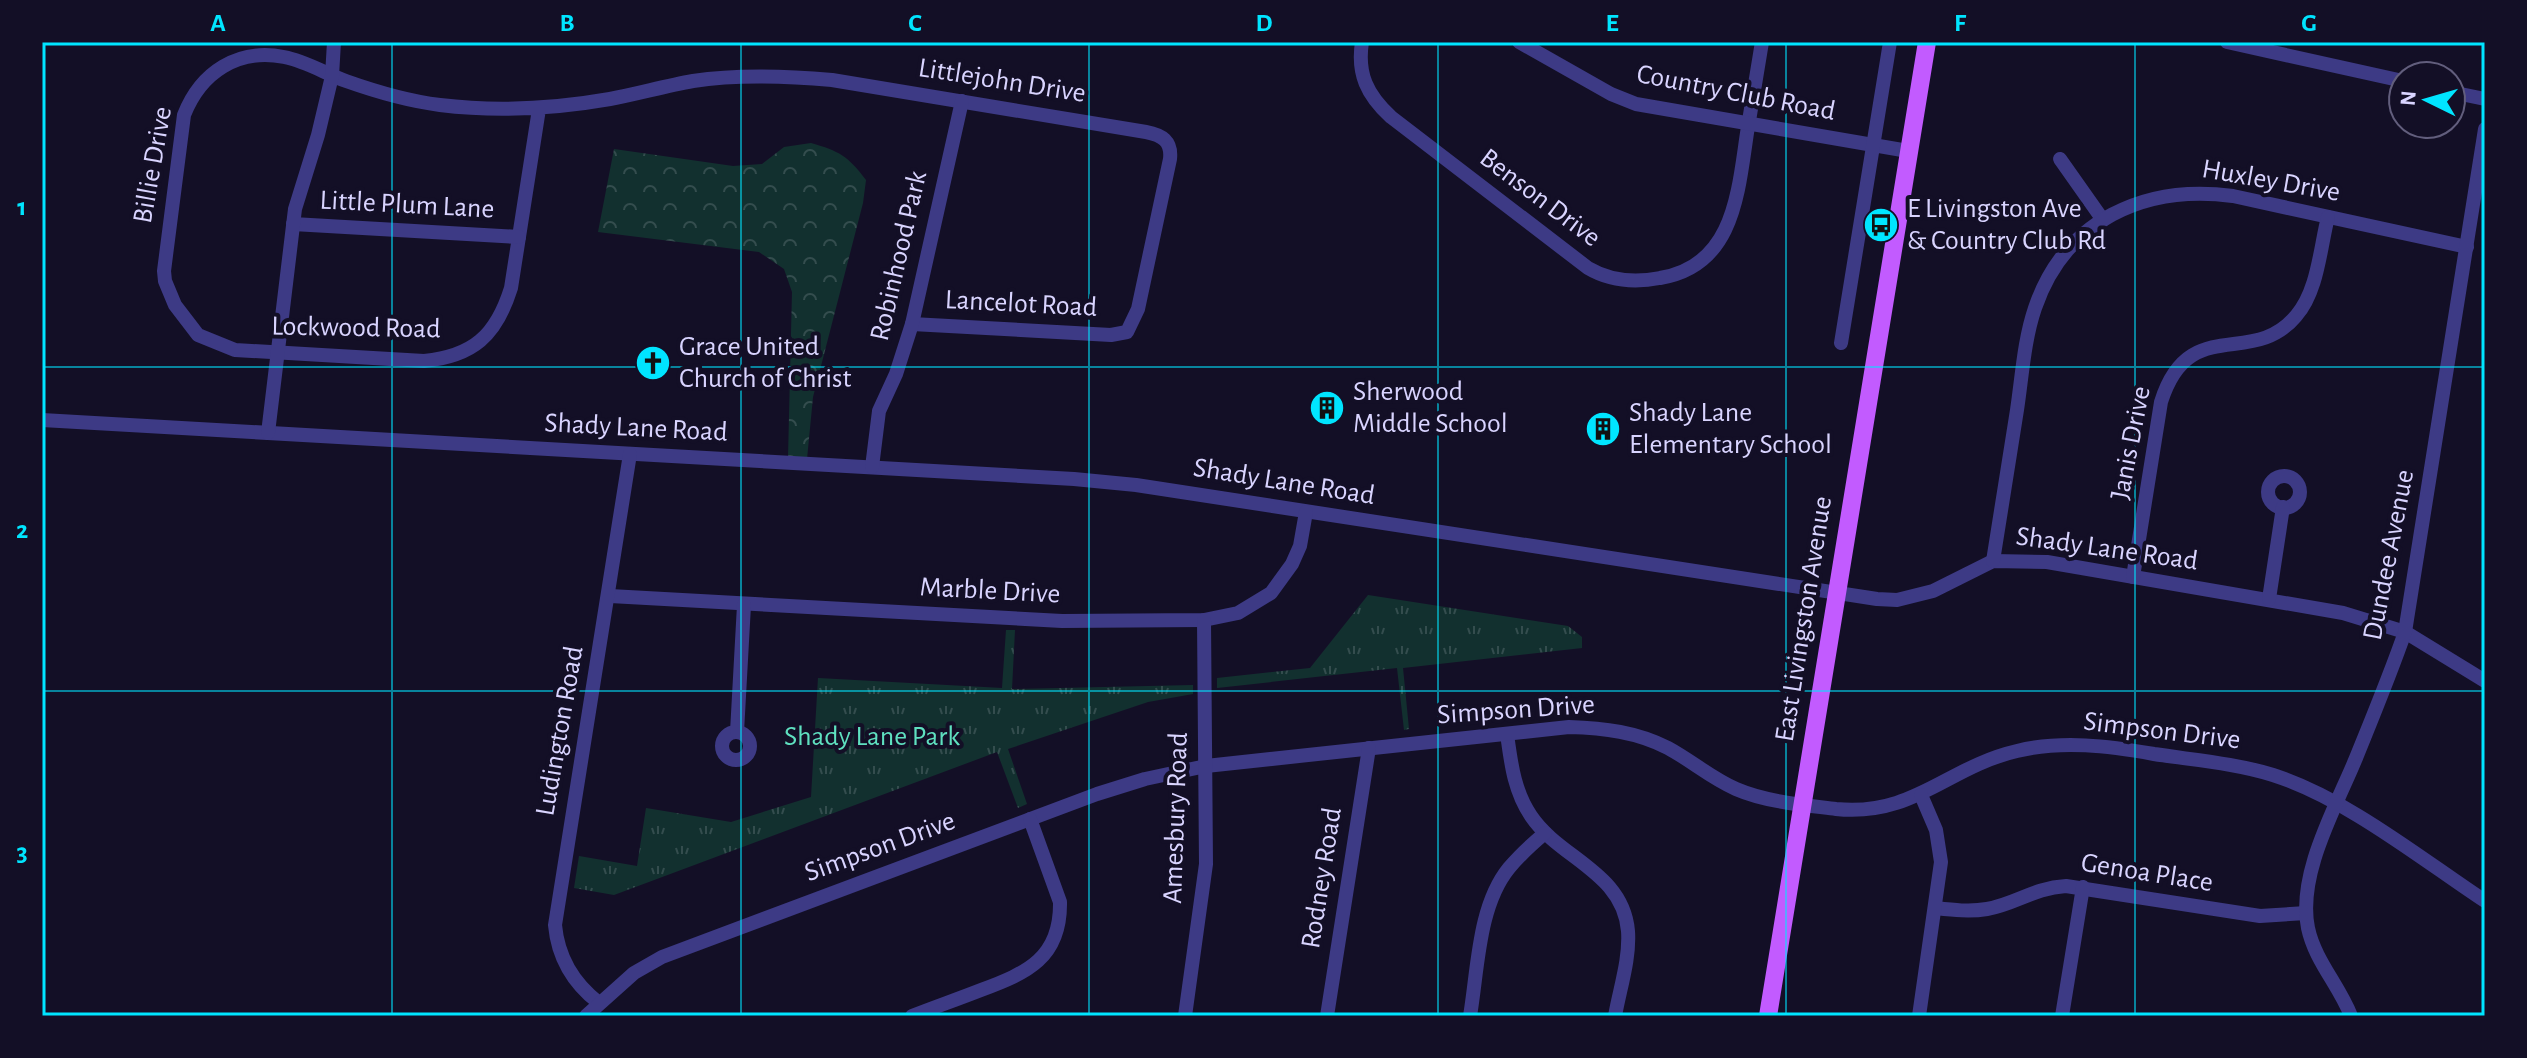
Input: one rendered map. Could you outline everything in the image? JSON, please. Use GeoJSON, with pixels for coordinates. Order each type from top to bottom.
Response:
{"type":"FeatureCollection","features":[{"type":"Feature","properties":{"kind":"main road","name":"East Livingston Avenue"},"geometry":{"type":"LineString","coordinates":[[1768,1016],[1927,42]]}},
{"type":"Feature","properties":{"kind":"street"},"geometry":{"type":"LineString","coordinates":[[268,433],[293,224],[332,76],[334,42]]}},
{"type":"Feature","properties":{"kind":"street","name":"Benson Drive"},"geometry":{"type":"LineString","coordinates":[[1362,42],[1361,73],[1373,100],[1383,110],[1588,268],[1617,279],[1645,281],[1671,276],[1693,265],[1716,246],[1732,219],[1762,42]]}},
{"type":"Feature","properties":{"kind":"street","name":"Country Club Road"},"geometry":{"type":"LineString","coordinates":[[1519,42],[1611,94],[1636,104],[1908,151]]}},
{"type":"Feature","properties":{"kind":"street"},"geometry":{"type":"LineString","coordinates":[[1841,343],[1890,42]]}},
{"type":"Feature","properties":{"kind":"street"},"geometry":{"type":"LineString","coordinates":[[2227,42],[2387,77]]}},
{"type":"Feature","properties":{"kind":"street","name":"Billie Drive"},"geometry":{"type":"LineString","coordinates":[[184,320],[165,281],[164,257],[181,128],[194,94],[219,68],[234,60],[256,55],[285,57],[378,93],[426,103],[497,110],[539,109]]}},
{"type":"Feature","properties":{"kind":"street","name":"Littlejohn Drive"},"geometry":{"type":"LineString","coordinates":[[539,109],[694,81],[782,76],[832,80],[1154,133],[1168,142],[1170,159],[1138,309],[1127,332]]}},
{"type":"Feature","properties":{"kind":"street","name":"Robinhood Park"},"geometry":{"type":"LineString","coordinates":[[872,467],[879,411],[896,374],[912,324],[962,101]]}},
{"type":"Feature","properties":{"kind":"street","name":"Lockwood Road"},"geometry":{"type":"LineString","coordinates":[[184,320],[198,335],[235,350],[424,361],[455,356],[468,350],[493,329],[511,288],[539,109]]}},
{"type":"Feature","properties":{"kind":"street","name":"Dundee Avenue"},"geometry":{"type":"LineString","coordinates":[[2351,1016],[2320,962],[2311,938],[2306,898],[2312,868],[2405,632],[2485,129]]}},
{"type":"Feature","properties":{"kind":"street"},"geometry":{"type":"LineString","coordinates":[[2060,159],[2103,220]]}},
{"type":"Feature","properties":{"kind":"street","name":"Huxley Drive"},"geometry":{"type":"LineString","coordinates":[[1993,561],[2035,308],[2055,267],[2067,251],[2103,220],[2140,201],[2196,192],[2233,196],[2467,247]]}},
{"type":"Feature","properties":{"kind":"street","name":"Janis Drive"},"geometry":{"type":"LineString","coordinates":[[2133,577],[2161,402],[2170,379],[2175,370],[2194,353],[2215,345],[2260,341],[2284,328],[2296,317],[2311,287],[2328,217]]}},
{"type":"Feature","properties":{"kind":"street","name":"Little Plum Lane"},"geometry":{"type":"LineString","coordinates":[[293,224],[519,237]]}},
{"type":"Feature","properties":{"kind":"street","name":"Lancelot Road"},"geometry":{"type":"LineString","coordinates":[[912,324],[1111,335],[1127,332]]}},
{"type":"Feature","properties":{"kind":"street","name":"Shady Lane Road"},"geometry":{"type":"LineString","coordinates":[[42,420],[1089,480],[1877,599],[1916,596],[1933,591],[1993,561],[2047,562],[2343,613],[2405,632],[2485,681]]}},
{"type":"Feature","properties":{"kind":"street","name":"Ludington Road"},"geometry":{"type":"LineString","coordinates":[[599,1003],[575,980],[562,958],[555,925],[610,596],[630,454]]}},
{"type":"Feature","properties":{"kind":"street"},"geometry":{"type":"LineString","coordinates":[[2269,599],[2283,507]]}},
{"type":"Feature","properties":{"kind":"street","name":"Marble Drive"},"geometry":{"type":"LineString","coordinates":[[610,596],[1062,621],[1204,620],[1238,613],[1271,593],[1292,564],[1300,546],[1306,512]]}},
{"type":"Feature","properties":{"kind":"street"},"geometry":{"type":"LineString","coordinates":[[737,732],[744,605]]}},
{"type":"Feature","properties":{"kind":"street","name":"Amesbury Road"},"geometry":{"type":"LineString","coordinates":[[1185,1016],[1206,864],[1204,620]]}},
{"type":"Feature","properties":{"kind":"street","name":"Simpson Drive"},"geometry":{"type":"LineString","coordinates":[[586,1016],[634,973],[662,957],[1145,779],[1206,766],[1569,727],[1621,732],[1669,749],[1737,789],[1758,796],[1836,809],[1872,811],[1921,795],[1961,772],[2016,751],[2049,745],[2088,745],[2251,769],[2309,788],[2485,901]]}},
{"type":"Feature","properties":{"kind":"street"},"geometry":{"type":"LineString","coordinates":[[1507,734],[1513,777],[1520,796],[1545,833],[1605,879],[1624,911],[1628,930],[1627,949],[1615,1016]]}},
{"type":"Feature","properties":{"kind":"street","name":"Rodney Road"},"geometry":{"type":"LineString","coordinates":[[1327,1016],[1369,748]]}},
{"type":"Feature","properties":{"kind":"street"},"geometry":{"type":"LineString","coordinates":[[1919,1016],[1941,862],[1939,845],[1921,795]]}},
{"type":"Feature","properties":{"kind":"street"},"geometry":{"type":"LineString","coordinates":[[912,1016],[1033,968],[1054,940],[1060,902],[1030,819]]}},
{"type":"Feature","properties":{"kind":"street"},"geometry":{"type":"LineString","coordinates":[[1470,1016],[1485,927],[1496,890],[1508,869],[1545,833]]}},
{"type":"Feature","properties":{"kind":"street","name":"Genoa Place"},"geometry":{"type":"LineString","coordinates":[[1936,908],[1988,909],[2050,887],[2083,887],[2260,916],[2306,913]]}},
{"type":"Feature","properties":{"kind":"street"},"geometry":{"type":"LineString","coordinates":[[2062,1016],[2083,887]]}},
{"type":"Feature","properties":{"kind":"green space"},"geometry":{"type":"Polygon","coordinates":[[[811,143],[842,156],[866,180],[863,203],[813,397],[807,459],[788,458],[792,292],[784,269],[759,252],[598,232],[614,149],[733,166],[762,164],[784,147],[811,143]]]}},
{"type":"Feature","properties":{"kind":"green space"},"geometry":{"type":"Polygon","coordinates":[[[1368,595],[1568,626],[1582,637],[1582,648],[1403,668],[1409,729],[1404,730],[1397,668],[1217,688],[1217,678],[1310,668],[1368,595]]]}},
{"type":"Feature","properties":{"kind":"green space","name":"Shady Lane Park"},"geometry":{"type":"Polygon","coordinates":[[[1006,630],[1015,630],[1012,689],[1193,685],[1193,694],[1148,702],[1008,749],[1027,804],[1018,808],[997,752],[614,895],[574,888],[579,856],[637,866],[646,808],[731,822],[811,797],[818,678],[1002,688],[1006,630]]]}},
{"type":"Feature","properties":{"kind":"place","name":"E Livingston Ave & Country Club Rd"},"geometry":{"type":"Point","coordinates":[1881,225]}},
{"type":"Feature","properties":{"kind":"place","name":"Grace United Church of Christ"},"geometry":{"type":"Point","coordinates":[653,363]}},
{"type":"Feature","properties":{"kind":"place","name":"Sherwood Middle School"},"geometry":{"type":"Point","coordinates":[1327,408]}},
{"type":"Feature","properties":{"kind":"place","name":"Shady Lane Elementary School"},"geometry":{"type":"Point","coordinates":[1603,429]}}]}
